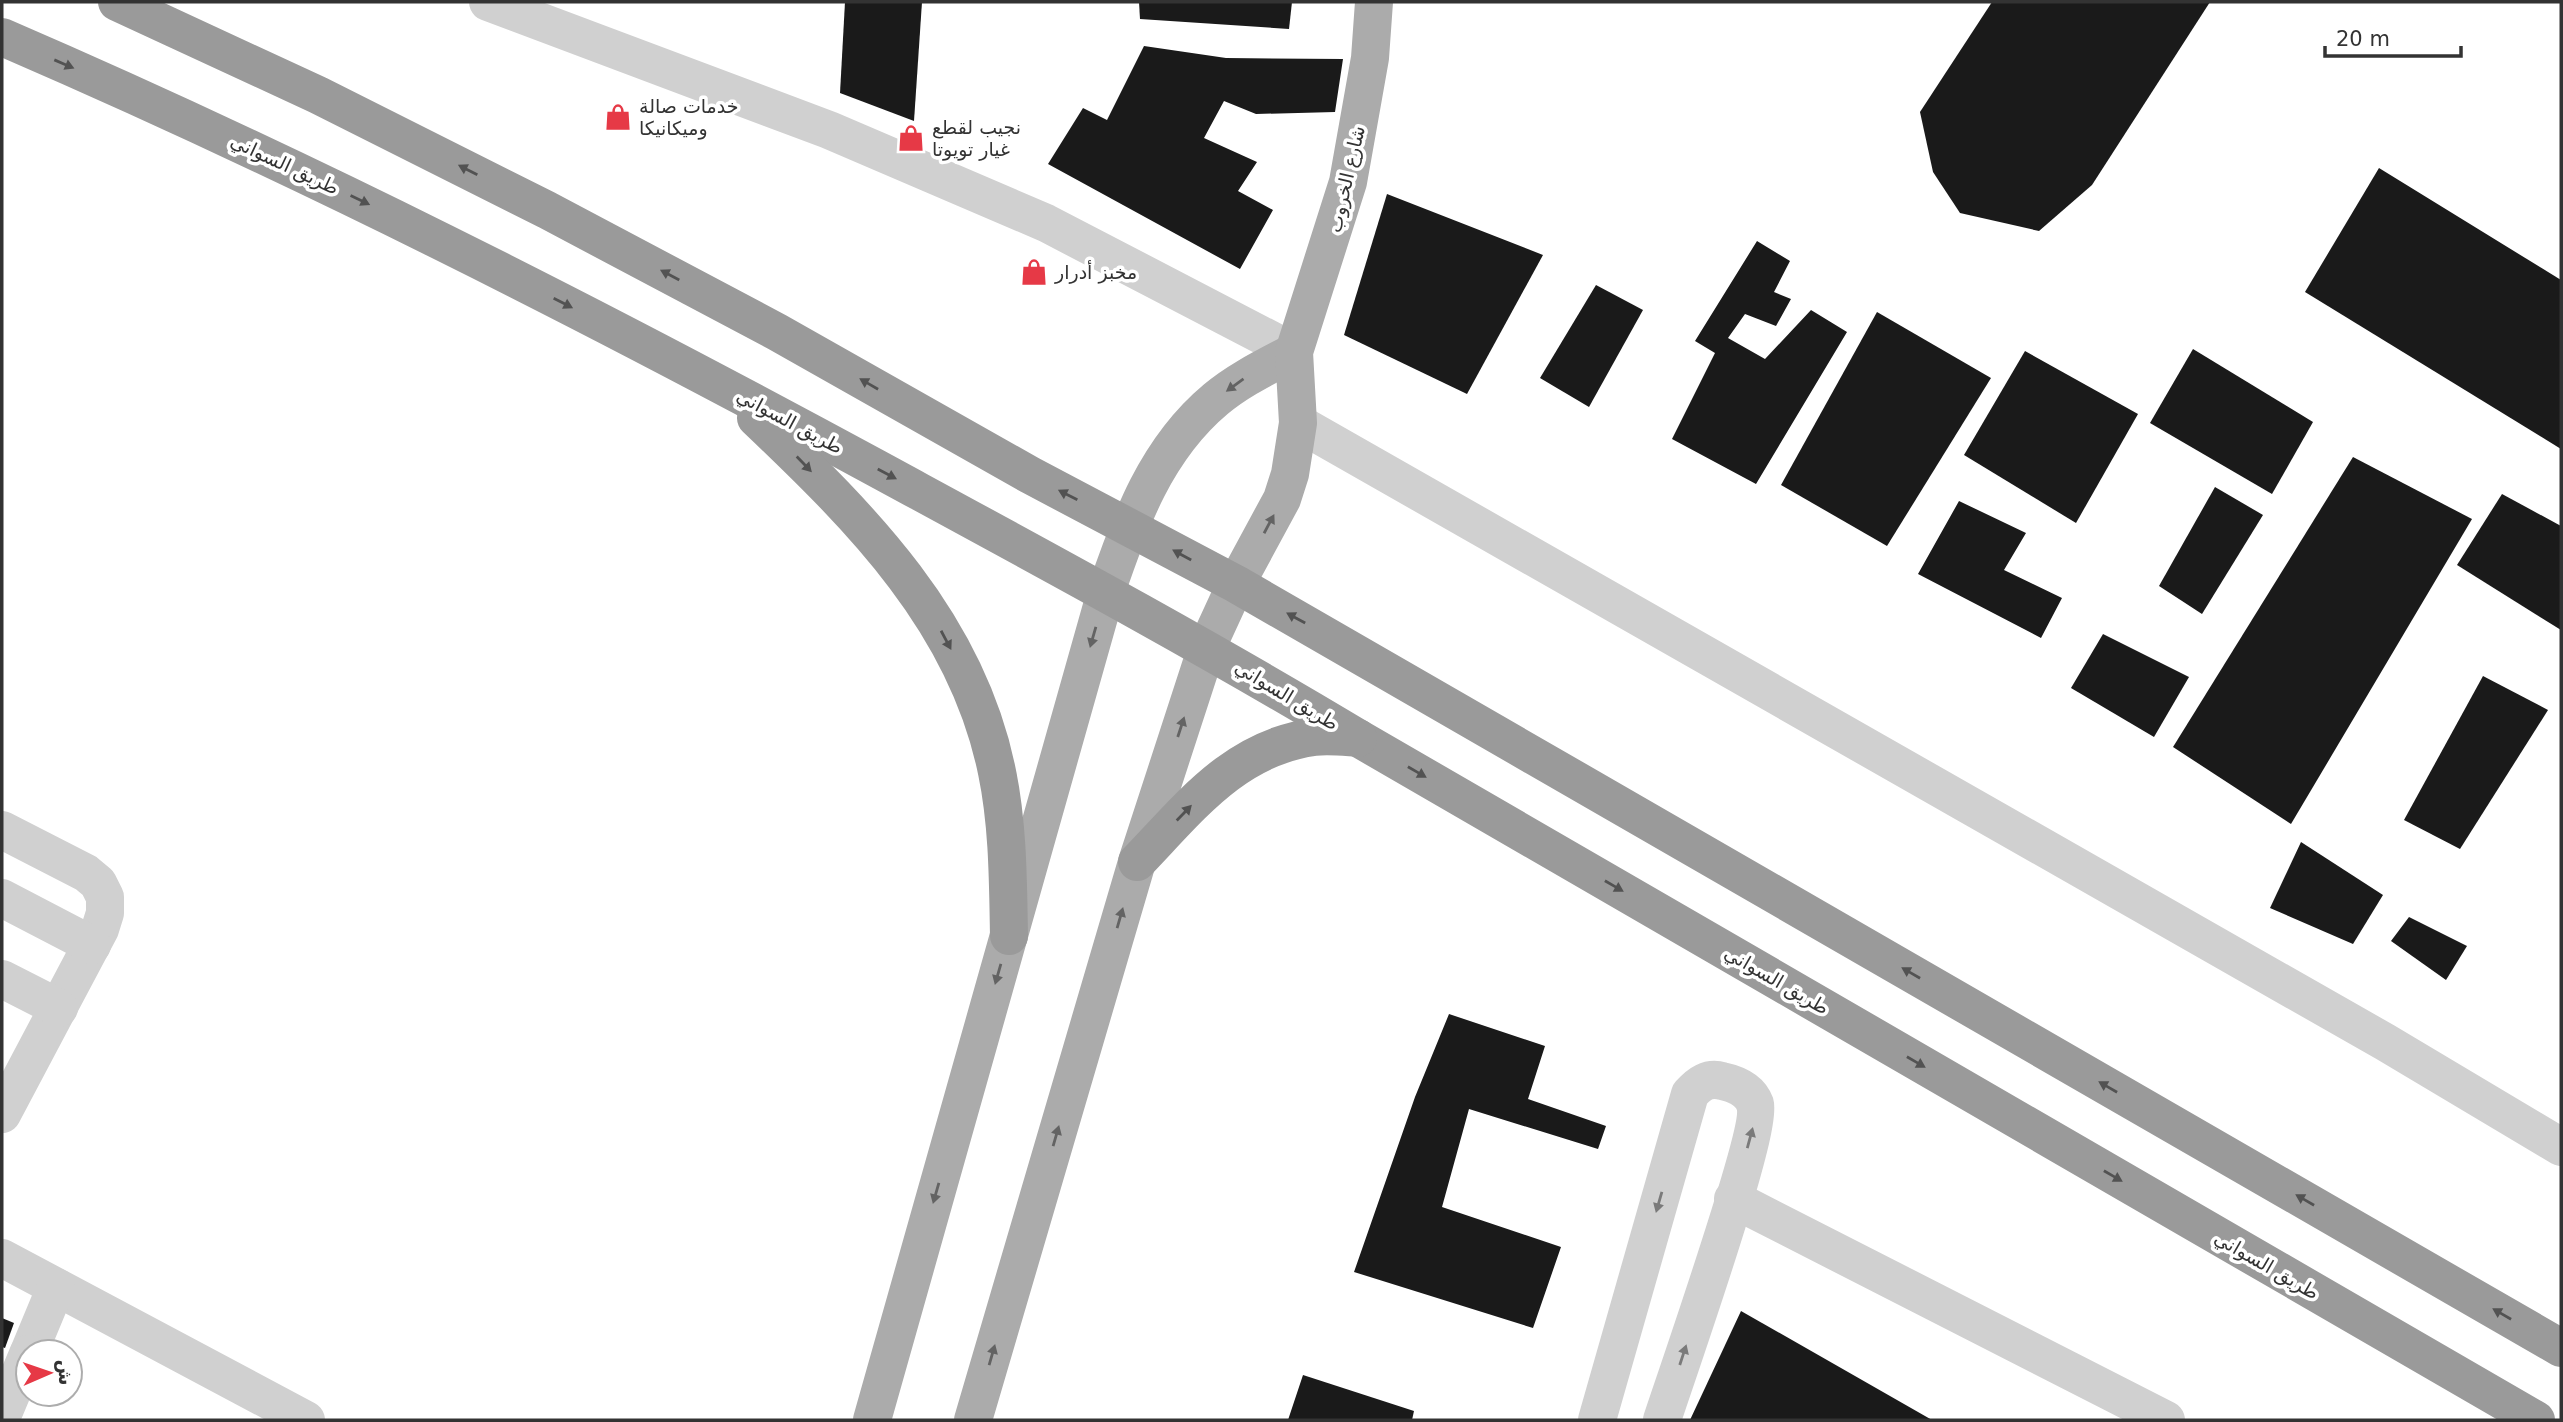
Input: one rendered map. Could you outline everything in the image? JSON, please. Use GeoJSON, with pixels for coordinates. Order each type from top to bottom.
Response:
{"type":"FeatureCollection","features":[{"type":"Feature","properties":{"kind":"highway"},"geometry":{"type":"LineString","coordinates":[[117,2],[318,95],[547,210],[777,332],[1030,475],[1236,584],[2561,1349]]}},
{"type":"Feature","properties":{"kind":"highway","name":"طريق السواني"},"geometry":{"type":"LineString","coordinates":[[2,37],[287,164],[719,383],[1207,647],[1358,738],[2536,1420]]}},
{"type":"Feature","properties":{"kind":"highway"},"geometry":{"type":"LineString","coordinates":[[719,383],[867,529],[925,601],[969,683],[997,771],[1008,864],[1009,936]]}},
{"type":"Feature","properties":{"kind":"highway"},"geometry":{"type":"LineString","coordinates":[[1137,862],[1205,792],[1237,764],[1275,746],[1316,737],[1358,738]]}},
{"type":"Feature","properties":{"kind":"main road","name":"شارع الخروب"},"geometry":{"type":"LineString","coordinates":[[973,1420],[1137,862],[1207,647],[1236,584],[1282,499],[1290,474],[1298,423],[1294,352],[1348,182],[1370,58],[1374,2]]}},
{"type":"Feature","properties":{"kind":"main road"},"geometry":{"type":"LineString","coordinates":[[872,1420],[1105,592],[1129,526],[1162,459],[1189,426],[1216,399],[1246,377],[1294,352]]}},
{"type":"Feature","properties":{"kind":"street"},"geometry":{"type":"LineString","coordinates":[[488,2],[829,130],[1033,217],[1294,352]]}},
{"type":"Feature","properties":{"kind":"street"},"geometry":{"type":"LineString","coordinates":[[1298,423],[2373,1035],[2561,1147]]}},
{"type":"Feature","properties":{"kind":"street"},"geometry":{"type":"LineString","coordinates":[[2,830],[86,873],[98,883],[105,897],[105,913],[92,945],[2,1114]]}},
{"type":"Feature","properties":{"kind":"street"},"geometry":{"type":"LineString","coordinates":[[2,898],[92,945]]}},
{"type":"Feature","properties":{"kind":"street"},"geometry":{"type":"LineString","coordinates":[[2,979],[59,1008]]}},
{"type":"Feature","properties":{"kind":"street"},"geometry":{"type":"LineString","coordinates":[[1597,1420],[1690,1094],[1709,1080],[1721,1080],[1743,1087],[1755,1105],[1756,1116],[1733,1199],[1662,1420]]}},
{"type":"Feature","properties":{"kind":"street"},"geometry":{"type":"LineString","coordinates":[[1733,1199],[2166,1420]]}},
{"type":"Feature","properties":{"kind":"street"},"geometry":{"type":"LineString","coordinates":[[2,1258],[306,1420]]}},
{"type":"Feature","properties":{"kind":"street"},"geometry":{"type":"LineString","coordinates":[[34,1338],[56,1287]]}},
{"type":"Feature","properties":{"kind":"street"},"geometry":{"type":"LineString","coordinates":[[2,1416],[14,1387]]}},
{"type":"Feature","properties":{"kind":"building"},"geometry":{"type":"Polygon","coordinates":[[[845,2],[922,2],[914,121],[840,93],[845,2]]]}},
{"type":"Feature","properties":{"kind":"building"},"geometry":{"type":"Polygon","coordinates":[[[1139,2],[1292,2],[1289,29],[1140,19],[1139,2]]]}},
{"type":"Feature","properties":{"kind":"building"},"geometry":{"type":"Polygon","coordinates":[[[1992,2],[2210,2],[2092,185],[2039,231],[1960,213],[1933,172],[1920,112],[1992,2]]]}},
{"type":"Feature","properties":{"kind":"building"},"geometry":{"type":"Polygon","coordinates":[[[1144,46],[1226,58],[1343,59],[1335,112],[1256,114],[1224,101],[1204,138],[1257,162],[1238,191],[1273,210],[1240,269],[1048,164],[1083,108],[1107,120],[1144,46]]]}},
{"type":"Feature","properties":{"kind":"building"},"geometry":{"type":"Polygon","coordinates":[[[2379,168],[2561,280],[2561,449],[2305,292],[2379,168]]]}},
{"type":"Feature","properties":{"kind":"building"},"geometry":{"type":"Polygon","coordinates":[[[1387,194],[1543,255],[1467,394],[1344,335],[1387,194]]]}},
{"type":"Feature","properties":{"kind":"building"},"geometry":{"type":"Polygon","coordinates":[[[1757,241],[1790,261],[1774,292],[1791,299],[1776,326],[1745,314],[1728,338],[1765,359],[1811,310],[1847,332],[1756,484],[1672,439],[1715,353],[1695,341],[1757,241]]]}},
{"type":"Feature","properties":{"kind":"building"},"geometry":{"type":"Polygon","coordinates":[[[1596,285],[1643,310],[1589,407],[1540,378],[1596,285]]]}},
{"type":"Feature","properties":{"kind":"building"},"geometry":{"type":"Polygon","coordinates":[[[1877,312],[1991,378],[1887,546],[1781,485],[1877,312]]]}},
{"type":"Feature","properties":{"kind":"building"},"geometry":{"type":"Polygon","coordinates":[[[2193,349],[2313,422],[2272,494],[2150,423],[2193,349]]]}},
{"type":"Feature","properties":{"kind":"building"},"geometry":{"type":"Polygon","coordinates":[[[2025,351],[2138,414],[2076,523],[1964,455],[2025,351]]]}},
{"type":"Feature","properties":{"kind":"building"},"geometry":{"type":"Polygon","coordinates":[[[2353,457],[2472,519],[2291,824],[2173,747],[2353,457]]]}},
{"type":"Feature","properties":{"kind":"building"},"geometry":{"type":"Polygon","coordinates":[[[2215,487],[2263,515],[2202,614],[2159,586],[2215,487]]]}},
{"type":"Feature","properties":{"kind":"building"},"geometry":{"type":"Polygon","coordinates":[[[2502,494],[2561,526],[2561,630],[2457,565],[2502,494]]]}},
{"type":"Feature","properties":{"kind":"building"},"geometry":{"type":"Polygon","coordinates":[[[1959,501],[2026,533],[2004,570],[2062,598],[2041,638],[1918,574],[1959,501]]]}},
{"type":"Feature","properties":{"kind":"building"},"geometry":{"type":"Polygon","coordinates":[[[2103,634],[2189,677],[2154,737],[2071,688],[2103,634]]]}},
{"type":"Feature","properties":{"kind":"building"},"geometry":{"type":"Polygon","coordinates":[[[2483,676],[2548,710],[2460,849],[2404,820],[2483,676]]]}},
{"type":"Feature","properties":{"kind":"building"},"geometry":{"type":"Polygon","coordinates":[[[2301,842],[2383,895],[2353,944],[2270,908],[2301,842]]]}},
{"type":"Feature","properties":{"kind":"building"},"geometry":{"type":"Polygon","coordinates":[[[2409,917],[2467,946],[2446,980],[2391,941],[2409,917]]]}},
{"type":"Feature","properties":{"kind":"building"},"geometry":{"type":"Polygon","coordinates":[[[1449,1014],[1545,1046],[1528,1099],[1606,1126],[1598,1149],[1469,1109],[1442,1207],[1561,1247],[1533,1328],[1354,1272],[1415,1097],[1449,1014]]]}},
{"type":"Feature","properties":{"kind":"building"},"geometry":{"type":"Polygon","coordinates":[[[1741,1311],[1932,1420],[1690,1420],[1741,1311]]]}},
{"type":"Feature","properties":{"kind":"building"},"geometry":{"type":"Polygon","coordinates":[[[2,1318],[14,1323],[5,1348],[2,1347],[2,1318]]]}},
{"type":"Feature","properties":{"kind":"building"},"geometry":{"type":"Polygon","coordinates":[[[1303,1375],[1414,1411],[1412,1420],[1288,1420],[1303,1375]]]}},
{"type":"Feature","properties":{"kind":"place","name":"خدمات صالة وميكانيكا"},"geometry":{"type":"Point","coordinates":[618,117]}},
{"type":"Feature","properties":{"kind":"place","name":"نجيب لقطع غيار تويوتا"},"geometry":{"type":"Point","coordinates":[911,138]}},
{"type":"Feature","properties":{"kind":"place","name":"مخبز أدرار"},"geometry":{"type":"Point","coordinates":[1034,272]}}]}
